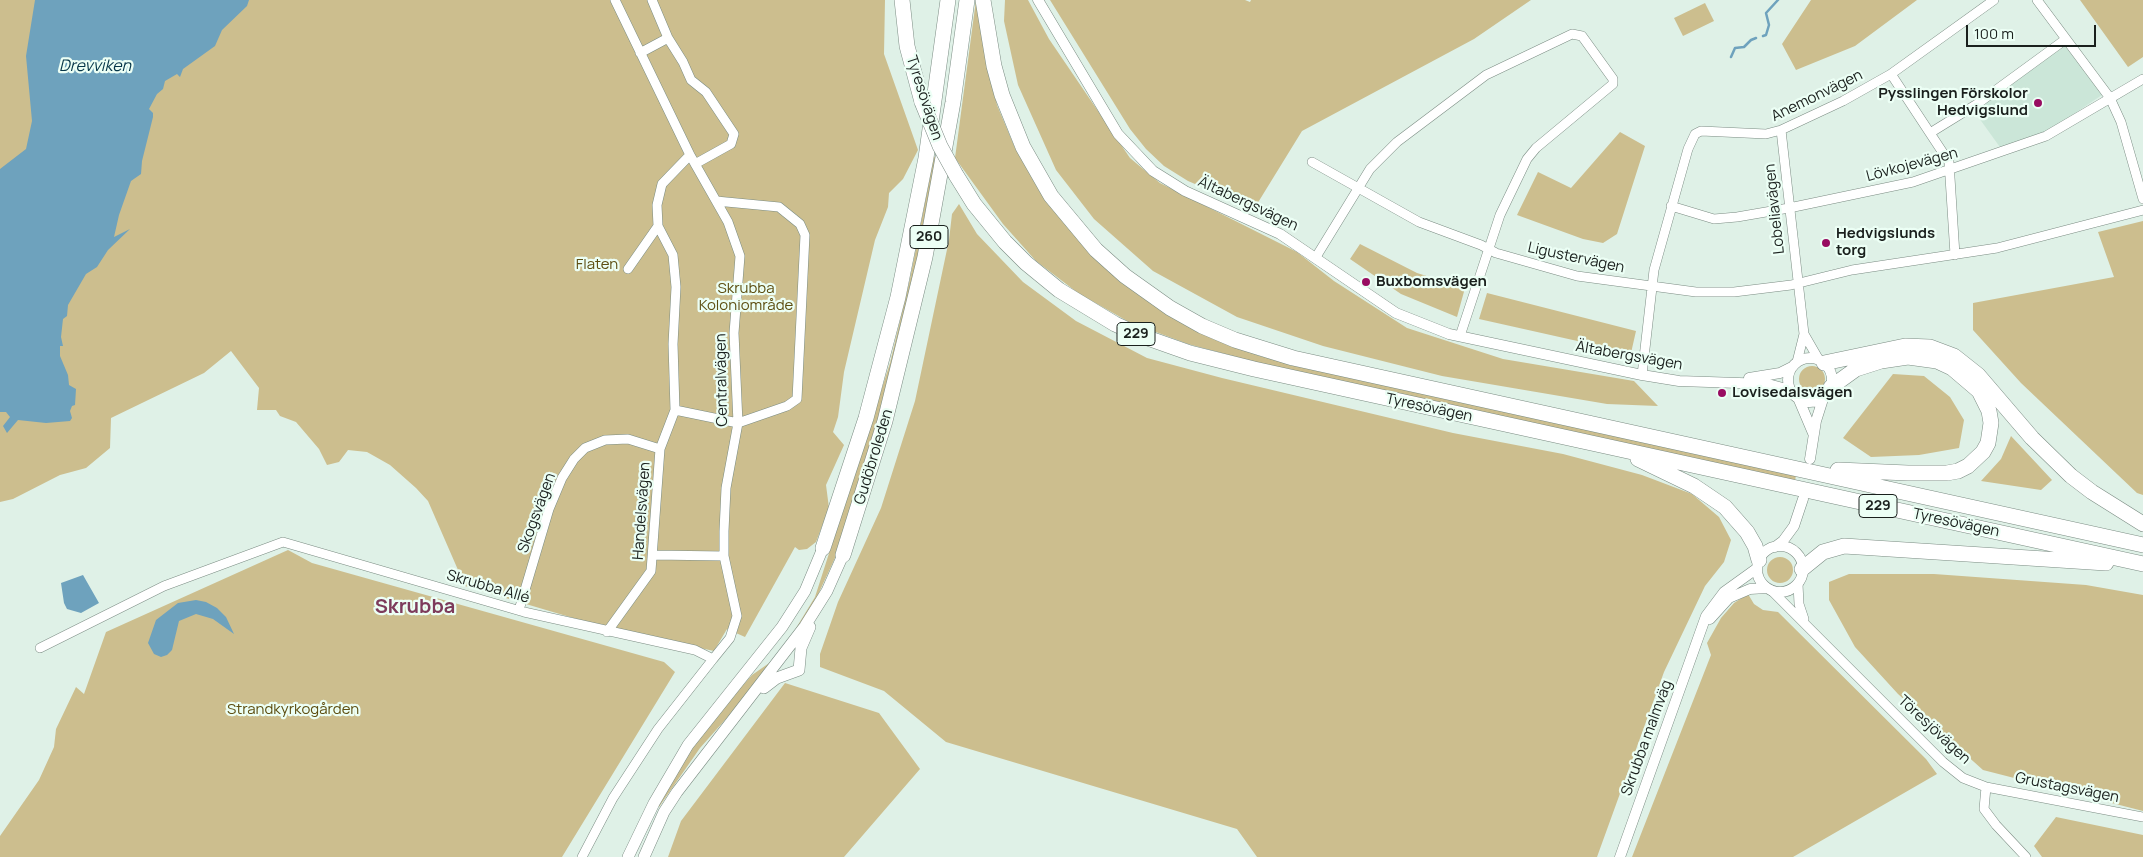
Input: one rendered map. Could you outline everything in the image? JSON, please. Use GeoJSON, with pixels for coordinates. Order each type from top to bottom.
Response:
{"type":"FeatureCollection","features":[{"type":"Feature","properties":{"kind":"highway","name":"Tyresövägen"},"geometry":{"type":"LineString","coordinates":[[902,0],[908,46],[922,102],[940,146],[956,175],[986,219],[1026,263],[1059,290],[1083,306],[1139,335],[1221,362],[2143,564]]}},
{"type":"Feature","properties":{"kind":"highway","name":"Gudöbroleden"},"geometry":{"type":"LineString","coordinates":[[823,548],[866,418],[898,297],[926,158],[948,0]]}},
{"type":"Feature","properties":{"kind":"highway","name":"Gudöbroleden"},"geometry":{"type":"LineString","coordinates":[[843,555],[886,421],[925,258],[953,102],[967,0]]}},
{"type":"Feature","properties":{"kind":"highway","name":"Tyresövägen"},"geometry":{"type":"LineString","coordinates":[[983,0],[994,66],[1002,95],[1012,124],[1040,179],[1069,221],[1096,250],[1125,276],[1170,308],[1202,326],[1235,340],[1292,358],[2143,544]]}},
{"type":"Feature","properties":{"kind":"highway"},"geometry":{"type":"LineString","coordinates":[[1821,362],[1905,346],[1930,347],[1954,356],[1978,375],[2026,431],[2058,464],[2092,492],[2143,524]]}},
{"type":"Feature","properties":{"kind":"highway"},"geometry":{"type":"LineString","coordinates":[[1790,468],[1868,472],[1947,473],[1968,466],[1983,452],[1991,433],[1990,417],[1979,392],[1952,368],[1937,361],[1908,357],[1881,361],[1856,369],[1827,393]]}},
{"type":"Feature","properties":{"kind":"highway"},"geometry":{"type":"LineString","coordinates":[[1614,447],[1694,486],[1725,507],[1747,532],[1755,546],[1757,564]]}},
{"type":"Feature","properties":{"kind":"highway"},"geometry":{"type":"LineString","coordinates":[[1800,569],[1823,552],[1844,546],[2143,564]]}},
{"type":"Feature","properties":{"kind":"main road","name":"Gudöbroleden"},"geometry":{"type":"LineString","coordinates":[[628,857],[654,803],[688,745],[768,647],[799,602],[823,548]]}},
{"type":"Feature","properties":{"kind":"main road","name":"Gudöbroleden"},"geometry":{"type":"LineString","coordinates":[[644,857],[664,812],[677,792],[783,658],[827,591],[843,555]]}},
{"type":"Feature","properties":{"kind":"main road"},"geometry":{"type":"LineString","coordinates":[[799,670],[801,648],[827,591]]}},
{"type":"Feature","properties":{"kind":"main road"},"geometry":{"type":"LineString","coordinates":[[799,602],[781,642],[780,652],[783,658],[799,670]]}},
{"type":"Feature","properties":{"kind":"main road"},"geometry":{"type":"LineString","coordinates":[[747,702],[777,678],[799,670]]}},
{"type":"Feature","properties":{"kind":"street","name":"Centralvägen"},"geometry":{"type":"LineString","coordinates":[[615,0],[690,155],[728,222],[740,256],[734,333],[738,423],[726,488],[724,556],[737,616],[730,638],[713,659]]}},
{"type":"Feature","properties":{"kind":"street"},"geometry":{"type":"LineString","coordinates":[[652,0],[668,38],[683,62],[691,80],[706,92],[734,134],[731,144],[695,164]]}},
{"type":"Feature","properties":{"kind":"street","name":"Ältabergsvägen"},"geometry":{"type":"LineString","coordinates":[[1038,0],[1118,134],[1153,170],[1185,191],[1280,234],[1316,257],[1356,288],[1396,313],[1430,328],[1460,336],[1642,376],[1679,381],[1768,384],[1790,390]]}},
{"type":"Feature","properties":{"kind":"street","name":"Anemonvägen"},"geometry":{"type":"LineString","coordinates":[[1642,376],[1652,287],[1660,246],[1691,141],[1698,132],[1755,134],[1781,130],[1843,101],[1891,74],[1994,0]]}},
{"type":"Feature","properties":{"kind":"street"},"geometry":{"type":"LineString","coordinates":[[2037,0],[2110,98],[2121,122],[2143,199]]}},
{"type":"Feature","properties":{"kind":"street"},"geometry":{"type":"LineString","coordinates":[[1316,257],[1370,169],[1383,155],[1486,75],[1572,34],[1582,36],[1613,79],[1613,84],[1531,153],[1506,200],[1460,336]]}},
{"type":"Feature","properties":{"kind":"street"},"geometry":{"type":"LineString","coordinates":[[640,53],[668,38]]}},
{"type":"Feature","properties":{"kind":"street"},"geometry":{"type":"LineString","coordinates":[[1930,133],[1984,98],[2066,39]]}},
{"type":"Feature","properties":{"kind":"street"},"geometry":{"type":"LineString","coordinates":[[1891,74],[1950,162],[1955,255]]}},
{"type":"Feature","properties":{"kind":"street","name":"Lövkojevägen"},"geometry":{"type":"LineString","coordinates":[[1672,206],[1714,219],[1789,208],[1913,182],[1950,171],[2046,136],[2143,79]]}},
{"type":"Feature","properties":{"kind":"street","name":"Lobeliavägen"},"geometry":{"type":"LineString","coordinates":[[1781,130],[1797,284]]}},
{"type":"Feature","properties":{"kind":"street"},"geometry":{"type":"LineString","coordinates":[[628,269],[658,226],[658,205],[662,184],[690,155]]}},
{"type":"Feature","properties":{"kind":"street","name":"Ligustervägen"},"geometry":{"type":"LineString","coordinates":[[1312,162],[1357,189],[1419,222],[1488,249],[1558,272],[1696,292],[1734,292],[1797,284]]}},
{"type":"Feature","properties":{"kind":"street"},"geometry":{"type":"LineString","coordinates":[[675,410],[738,423],[787,406],[797,399],[805,235],[800,224],[779,207],[716,201]]}},
{"type":"Feature","properties":{"kind":"street"},"geometry":{"type":"LineString","coordinates":[[1810,459],[1813,436],[1832,376],[1804,334],[1797,284],[1852,270],[2005,246],[2143,210]]}},
{"type":"Feature","properties":{"kind":"street","name":"Handelsvägen"},"geometry":{"type":"LineString","coordinates":[[607,632],[651,571],[654,555],[660,449],[675,410],[673,344],[676,287],[673,255],[658,226]]}},
{"type":"Feature","properties":{"kind":"street"},"geometry":{"type":"LineString","coordinates":[[1804,334],[1788,382],[1790,390],[1799,400],[1813,436]]}},
{"type":"Feature","properties":{"kind":"street"},"geometry":{"type":"LineString","coordinates":[[1795,365],[1806,358],[1821,362]]}},
{"type":"Feature","properties":{"kind":"street","name":"Ältabergsvägen"},"geometry":{"type":"LineString","coordinates":[[1723,381],[1768,376],[1795,365]]}},
{"type":"Feature","properties":{"kind":"street"},"geometry":{"type":"LineString","coordinates":[[1799,400],[1812,402],[1827,393]]}},
{"type":"Feature","properties":{"kind":"street","name":"Skogsvägen"},"geometry":{"type":"LineString","coordinates":[[519,610],[549,509],[562,478],[574,459],[586,448],[605,440],[628,439],[660,449]]}},
{"type":"Feature","properties":{"kind":"street","name":"Töresjövägen"},"geometry":{"type":"LineString","coordinates":[[1775,547],[1783,541],[1794,526],[1803,498]]}},
{"type":"Feature","properties":{"kind":"street","name":"Töresjövägen"},"geometry":{"type":"LineString","coordinates":[[1794,526],[1800,569],[1799,604],[1806,624]]}},
{"type":"Feature","properties":{"kind":"street","name":"Skrubba Allé"},"geometry":{"type":"LineString","coordinates":[[40,648],[164,586],[283,542],[519,610],[607,632],[695,650],[713,659]]}},
{"type":"Feature","properties":{"kind":"street"},"geometry":{"type":"LineString","coordinates":[[1784,546],[1800,569],[1790,590],[1781,592],[1769,589],[1760,582],[1757,564],[1762,554],[1775,547],[1784,546]]}},
{"type":"Feature","properties":{"kind":"street"},"geometry":{"type":"LineString","coordinates":[[654,555],[724,556]]}},
{"type":"Feature","properties":{"kind":"street","name":"Skrubba malmväg"},"geometry":{"type":"LineString","coordinates":[[1620,857],[1706,616],[1718,598],[1757,564]]}},
{"type":"Feature","properties":{"kind":"street","name":"Skrubba malmväg"},"geometry":{"type":"LineString","coordinates":[[1702,629],[1729,598],[1750,588],[1769,589]]}},
{"type":"Feature","properties":{"kind":"street","name":"Töresjövägen"},"geometry":{"type":"LineString","coordinates":[[1769,589],[1942,762],[1963,778],[1986,787]]}},
{"type":"Feature","properties":{"kind":"street"},"geometry":{"type":"LineString","coordinates":[[582,857],[614,798],[658,729],[713,659]]}},
{"type":"Feature","properties":{"kind":"street"},"geometry":{"type":"LineString","coordinates":[[1986,787],[1984,809],[1996,825],[2026,857]]}},
{"type":"Feature","properties":{"kind":"street","name":"Grustagsvägen"},"geometry":{"type":"LineString","coordinates":[[1986,787],[2143,817]]}},
{"type":"Feature","properties":{"kind":"shaded area","name":"Pysslingen Förskolor Hedvigslund"},"geometry":{"type":"Polygon","coordinates":[[[2065,46],[2102,95],[2044,134],[2002,150],[1974,111],[2065,46]]]}},
{"type":"Feature","properties":{"kind":"green space","name":"Flaten"},"geometry":{"type":"Polygon","coordinates":[[[0,0],[885,0],[884,54],[918,150],[903,179],[889,193],[888,207],[875,240],[844,372],[838,417],[833,432],[844,445],[826,485],[829,508],[816,542],[807,549],[799,550],[795,547],[745,637],[727,629],[714,651],[607,628],[465,586],[428,501],[416,488],[390,465],[367,452],[348,450],[339,462],[327,465],[319,449],[296,422],[280,416],[276,410],[257,410],[259,388],[231,351],[204,373],[111,418],[110,448],[86,468],[60,475],[13,499],[0,502],[0,0]]]}},
{"type":"Feature","properties":{"kind":"green space"},"geometry":{"type":"Polygon","coordinates":[[[976,0],[997,105],[1015,148],[1040,192],[1081,243],[1113,275],[1213,339],[1260,356],[1796,475],[1795,481],[1281,369],[1188,344],[1129,322],[1078,293],[1036,261],[1003,224],[955,158],[976,0]]]}},
{"type":"Feature","properties":{"kind":"green space"},"geometry":{"type":"Polygon","coordinates":[[[1005,0],[1028,0],[1049,39],[1130,158],[1160,183],[1297,252],[1334,281],[1407,328],[1503,359],[1634,381],[1658,406],[1607,404],[1442,376],[1323,346],[1237,317],[1153,271],[1094,219],[1056,170],[1018,85],[1004,21],[1005,0]]]}},
{"type":"Feature","properties":{"kind":"green space"},"geometry":{"type":"Polygon","coordinates":[[[1050,0],[1245,0],[1250,2],[1251,0],[1531,0],[1474,39],[1302,131],[1254,209],[1188,181],[1164,166],[1146,149],[1130,129],[1050,0]]]}},
{"type":"Feature","properties":{"kind":"green space"},"geometry":{"type":"Polygon","coordinates":[[[1811,0],[1917,0],[1855,46],[1796,70],[1782,44],[1811,0]]]}},
{"type":"Feature","properties":{"kind":"green space"},"geometry":{"type":"Polygon","coordinates":[[[2080,0],[2143,0],[2143,57],[2128,67],[2080,0]]]}},
{"type":"Feature","properties":{"kind":"green space"},"geometry":{"type":"Polygon","coordinates":[[[1705,3],[1714,21],[1683,36],[1674,18],[1705,3]]]}},
{"type":"Feature","properties":{"kind":"green space"},"geometry":{"type":"Polygon","coordinates":[[[1620,132],[1645,146],[1617,234],[1603,243],[1583,239],[1517,215],[1538,172],[1571,188],[1620,132]]]}},
{"type":"Feature","properties":{"kind":"green space"},"geometry":{"type":"Polygon","coordinates":[[[934,156],[938,163],[895,364],[840,547],[816,599],[792,640],[790,638],[815,597],[890,363],[910,279],[934,156]]]}},
{"type":"Feature","properties":{"kind":"green space"},"geometry":{"type":"Polygon","coordinates":[[[959,204],[977,234],[1023,282],[1076,321],[1147,358],[1222,378],[1453,433],[1563,454],[1642,475],[1692,494],[1719,517],[1731,540],[1724,562],[1705,586],[1664,672],[1597,857],[1257,857],[1237,829],[946,742],[884,691],[820,667],[820,654],[838,602],[881,508],[915,401],[949,240],[952,214],[959,204]]]}},
{"type":"Feature","properties":{"kind":"green space"},"geometry":{"type":"Polygon","coordinates":[[[2143,221],[2143,495],[2137,493],[2021,383],[1973,330],[1973,303],[2114,277],[2098,232],[2143,221]]]}},
{"type":"Feature","properties":{"kind":"green space"},"geometry":{"type":"Polygon","coordinates":[[[1360,244],[1417,273],[1465,288],[1457,317],[1401,294],[1350,259],[1360,244]]]}},
{"type":"Feature","properties":{"kind":"green space"},"geometry":{"type":"Polygon","coordinates":[[[1487,293],[1636,331],[1631,353],[1479,319],[1487,293]]]}},
{"type":"Feature","properties":{"kind":"green space"},"geometry":{"type":"Polygon","coordinates":[[[1812,366],[1821,370],[1825,379],[1821,388],[1812,392],[1803,388],[1799,379],[1803,370],[1812,366]]]}},
{"type":"Feature","properties":{"kind":"green space"},"geometry":{"type":"Polygon","coordinates":[[[1893,374],[1924,376],[1950,397],[1964,420],[1959,448],[1919,455],[1871,457],[1843,438],[1893,374]]]}},
{"type":"Feature","properties":{"kind":"green space"},"geometry":{"type":"Polygon","coordinates":[[[2011,436],[2052,480],[2041,490],[1981,481],[2001,459],[2011,436]]]}},
{"type":"Feature","properties":{"kind":"green space","name":"Strandkyrkogården"},"geometry":{"type":"Polygon","coordinates":[[[288,550],[312,563],[664,662],[675,672],[562,857],[0,857],[0,836],[39,780],[54,747],[56,729],[76,687],[84,694],[106,632],[288,550]]]}},
{"type":"Feature","properties":{"kind":"green space"},"geometry":{"type":"Polygon","coordinates":[[[1780,557],[1789,561],[1793,570],[1789,579],[1780,583],[1771,579],[1767,570],[1771,561],[1780,557]]]}},
{"type":"Feature","properties":{"kind":"green space"},"geometry":{"type":"Polygon","coordinates":[[[1849,574],[1934,574],[2086,585],[2143,595],[2143,811],[1983,770],[1898,694],[1855,647],[1829,600],[1829,582],[1849,574]]]}},
{"type":"Feature","properties":{"kind":"green space"},"geometry":{"type":"Polygon","coordinates":[[[1748,594],[1754,604],[1763,610],[1778,612],[1926,759],[1937,774],[1793,857],[1632,857],[1711,655],[1707,643],[1721,618],[1734,603],[1748,594]]]}},
{"type":"Feature","properties":{"kind":"green space"},"geometry":{"type":"Polygon","coordinates":[[[775,659],[766,674],[700,748],[659,807],[657,805],[690,751],[717,714],[752,675],[775,659]]]}},
{"type":"Feature","properties":{"kind":"green space"},"geometry":{"type":"Polygon","coordinates":[[[785,683],[879,713],[920,769],[844,857],[668,857],[681,821],[785,683]]]}},
{"type":"Feature","properties":{"kind":"green space"},"geometry":{"type":"Polygon","coordinates":[[[2056,817],[2143,835],[2143,857],[2042,857],[2034,846],[2056,817]]]}},
{"type":"Feature","properties":{"kind":"water","name":"Drevviken"},"geometry":{"type":"Polygon","coordinates":[[[35,0],[249,0],[247,6],[222,30],[215,46],[183,69],[180,77],[177,74],[165,81],[163,89],[157,94],[149,109],[153,113],[153,117],[142,161],[141,174],[131,181],[119,215],[114,237],[130,229],[108,250],[97,267],[86,274],[68,305],[67,316],[63,319],[61,337],[63,346],[60,346],[60,356],[68,375],[69,385],[76,389],[75,405],[72,406],[70,411],[72,418],[70,421],[46,423],[18,420],[7,433],[3,426],[10,417],[6,412],[0,412],[0,169],[26,149],[32,121],[26,56],[35,0]]]}},
{"type":"Feature","properties":{"kind":"water"},"geometry":{"type":"Polygon","coordinates":[[[83,575],[99,603],[81,613],[67,609],[64,603],[61,583],[83,575]]]}},
{"type":"Feature","properties":{"kind":"water"},"geometry":{"type":"Polygon","coordinates":[[[196,600],[206,602],[217,608],[226,617],[234,634],[213,619],[196,614],[179,621],[172,650],[167,655],[161,657],[154,654],[148,643],[156,620],[178,603],[196,600]]]}},
{"type":"Feature","properties":{"kind":"waterway"},"geometry":{"type":"LineString","coordinates":[[1763,36],[1766,35],[1769,25],[1766,13],[1778,0]]}},
{"type":"Feature","properties":{"kind":"waterway"},"geometry":{"type":"LineString","coordinates":[[1731,57],[1735,48],[1744,47],[1756,38]]}},
{"type":"Feature","properties":{"kind":"place","name":"Pysslingen Förskolor Hedvigslund"},"geometry":{"type":"Point","coordinates":[2038,103]}},
{"type":"Feature","properties":{"kind":"place","name":"Hedvigslunds torg"},"geometry":{"type":"Point","coordinates":[1826,243]}},
{"type":"Feature","properties":{"kind":"place","name":"Buxbomsvägen"},"geometry":{"type":"Point","coordinates":[1366,282]}},
{"type":"Feature","properties":{"kind":"place","name":"Lovisedalsvägen"},"geometry":{"type":"Point","coordinates":[1722,393]}},
{"type":"Feature","properties":{"kind":"district","name":"Skrubba"},"geometry":{"type":"Point","coordinates":[415,607]}},
{"type":"Feature","properties":{"kind":"park label","name":"Skrubba Koloniområde"},"geometry":{"type":"Point","coordinates":[746,298]}}]}
